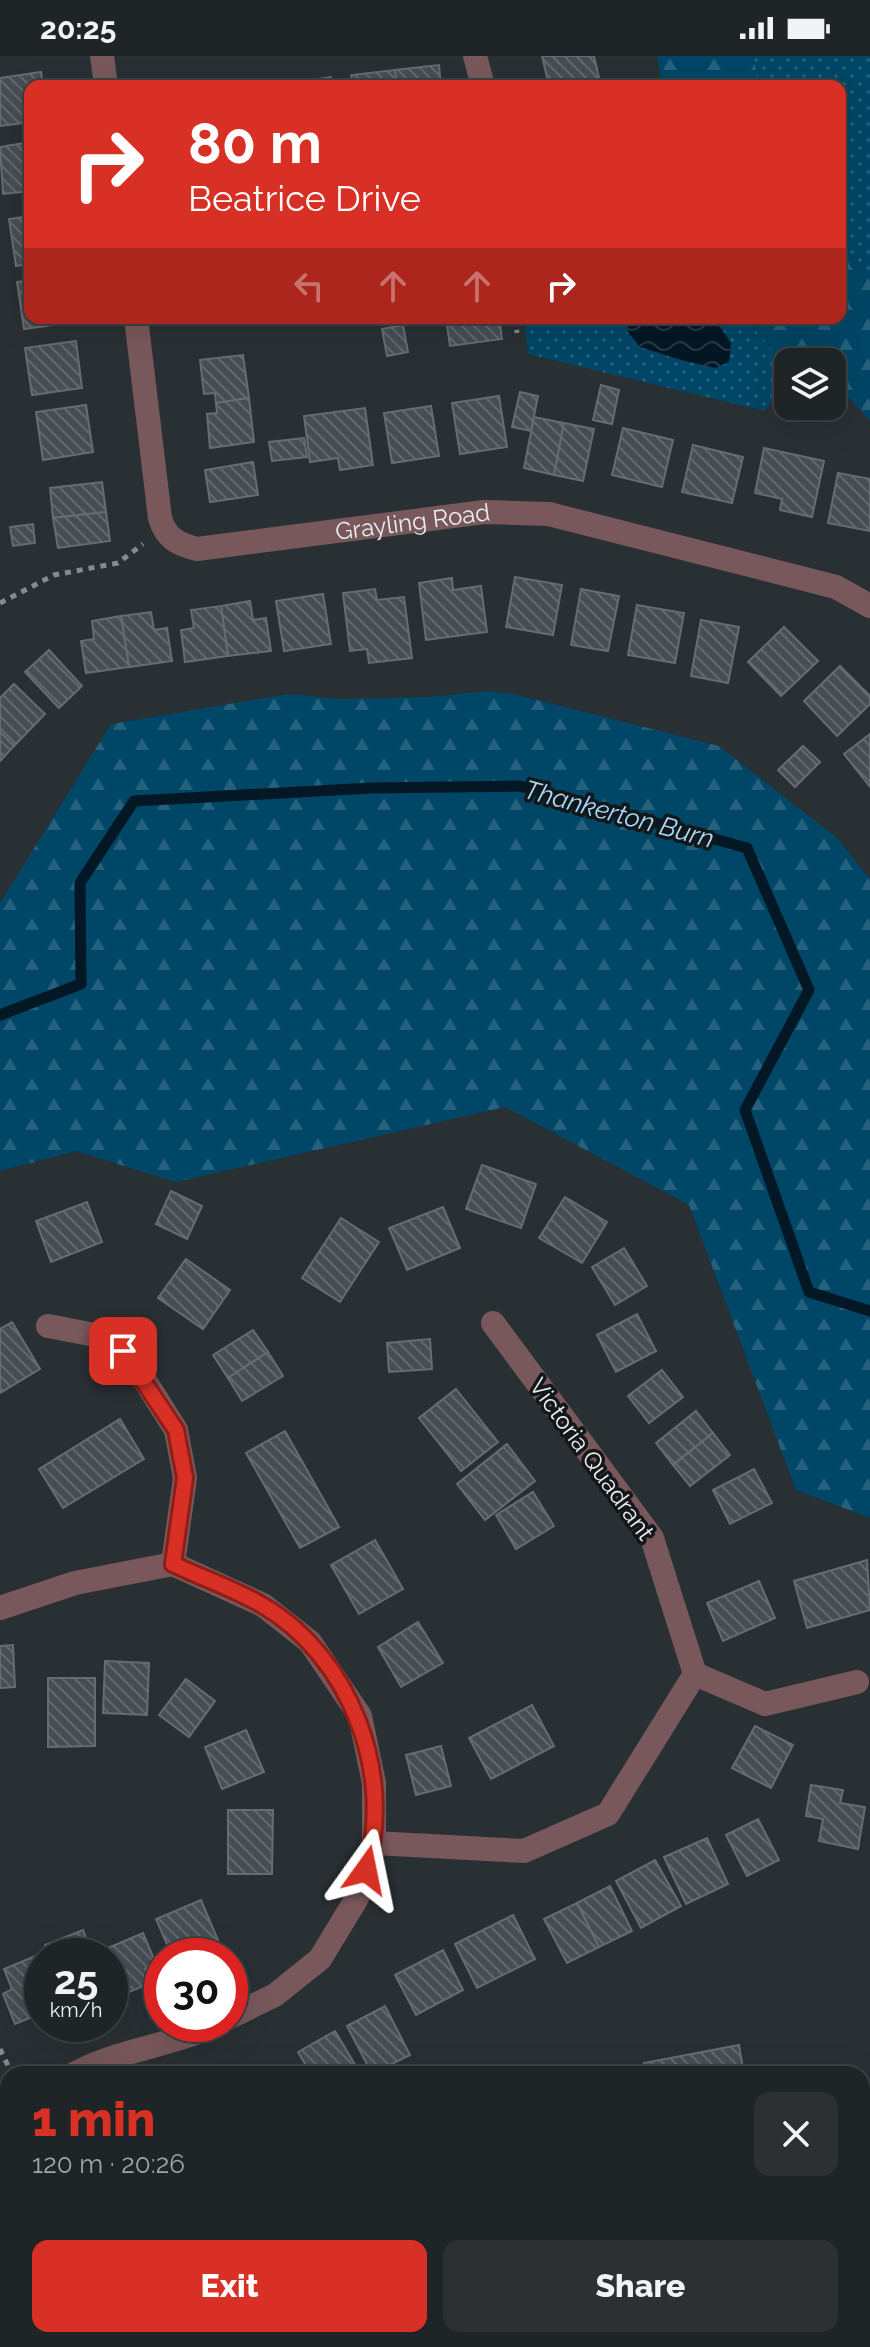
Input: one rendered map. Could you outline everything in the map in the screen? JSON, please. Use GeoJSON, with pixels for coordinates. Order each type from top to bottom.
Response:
{"type":"FeatureCollection","features":[{"type":"Feature","properties":{"kind":"street"},"geometry":{"type":"LineString","coordinates":[[102,56],[105,80]]}},
{"type":"Feature","properties":{"kind":"street"},"geometry":{"type":"LineString","coordinates":[[475,56],[481,80]]}},
{"type":"Feature","properties":{"kind":"street"},"geometry":{"type":"LineString","coordinates":[[137,324],[163,530]]}},
{"type":"Feature","properties":{"kind":"street","name":"Grayling Road"},"geometry":{"type":"LineString","coordinates":[[163,530],[178,544],[197,549],[484,512],[549,514],[836,587],[870,606]]}},
{"type":"Feature","properties":{"kind":"street","name":"Victoria Quadrant"},"geometry":{"type":"LineString","coordinates":[[493,1323],[652,1538],[695,1674]]}},
{"type":"Feature","properties":{"kind":"street"},"geometry":{"type":"LineString","coordinates":[[48,1326],[111,1338],[135,1365],[176,1430],[185,1478],[173,1564]]}},
{"type":"Feature","properties":{"kind":"street"},"geometry":{"type":"LineString","coordinates":[[0,1608],[75,1583],[173,1564],[263,1605],[310,1642],[360,1716],[374,1783],[374,1843],[357,1898],[320,1959],[275,1995],[248,2008]]}},
{"type":"Feature","properties":{"kind":"street"},"geometry":{"type":"LineString","coordinates":[[374,1843],[524,1851],[608,1814],[695,1674],[765,1704],[857,1682]]}},
{"type":"Feature","properties":{"kind":"street"},"geometry":{"type":"LineString","coordinates":[[88,2066],[103,2058],[172,2042]]}},
{"type":"Feature","properties":{"kind":"path"},"geometry":{"type":"LineString","coordinates":[[516,324],[517,333]]}},
{"type":"Feature","properties":{"kind":"path"},"geometry":{"type":"LineString","coordinates":[[0,603],[54,575],[118,563],[163,530]]}},
{"type":"Feature","properties":{"kind":"green space"},"geometry":{"type":"Polygon","coordinates":[[[657,56],[754,56],[757,80],[661,80],[657,56]]]}},
{"type":"Feature","properties":{"kind":"green space"},"geometry":{"type":"Polygon","coordinates":[[[754,56],[870,56],[870,279],[846,251],[846,80],[754,78],[754,56]]]}},
{"type":"Feature","properties":{"kind":"green space"},"geometry":{"type":"Polygon","coordinates":[[[846,251],[870,279],[870,421],[846,394],[846,348],[774,348],[774,351],[750,324],[846,324],[846,251]]]}},
{"type":"Feature","properties":{"kind":"green space"},"geometry":{"type":"Polygon","coordinates":[[[525,324],[750,324],[774,351],[774,397],[765,411],[528,354],[525,324]]]}},
{"type":"Feature","properties":{"kind":"green space"},"geometry":{"type":"Polygon","coordinates":[[[488,691],[513,694],[719,746],[836,837],[870,879],[870,1518],[796,1490],[689,1205],[505,1107],[176,1182],[76,1151],[0,1171],[0,903],[111,724],[289,694],[340,699],[428,697],[488,691]]]}},
{"type":"Feature","properties":{"kind":"water"},"geometry":{"type":"Polygon","coordinates":[[[629,324],[718,324],[731,343],[729,362],[715,368],[681,360],[640,347],[627,331],[629,324]]]}},
{"type":"Feature","properties":{"kind":"building"},"geometry":{"type":"Polygon","coordinates":[[[542,56],[594,56],[599,78],[548,80],[542,56]]]}},
{"type":"Feature","properties":{"kind":"building"},"geometry":{"type":"Polygon","coordinates":[[[439,65],[440,80],[396,80],[395,70],[439,65]]]}},
{"type":"Feature","properties":{"kind":"building"},"geometry":{"type":"Polygon","coordinates":[[[395,70],[396,80],[352,80],[351,75],[395,70]]]}},
{"type":"Feature","properties":{"kind":"building"},"geometry":{"type":"Polygon","coordinates":[[[41,72],[42,80],[24,80],[24,123],[0,126],[0,78],[41,72]]]}},
{"type":"Feature","properties":{"kind":"building"},"geometry":{"type":"Polygon","coordinates":[[[24,143],[24,192],[3,194],[0,147],[24,143]]]}},
{"type":"Feature","properties":{"kind":"building"},"geometry":{"type":"Polygon","coordinates":[[[24,217],[24,265],[16,266],[9,219],[24,217]]]}},
{"type":"Feature","properties":{"kind":"building"},"geometry":{"type":"Polygon","coordinates":[[[24,281],[24,324],[60,324],[24,329],[17,282],[24,281]]]}},
{"type":"Feature","properties":{"kind":"building"},"geometry":{"type":"Polygon","coordinates":[[[447,324],[500,324],[502,339],[450,346],[447,324]]]}},
{"type":"Feature","properties":{"kind":"building"},"geometry":{"type":"Polygon","coordinates":[[[403,325],[408,352],[387,356],[382,329],[403,325]]]}},
{"type":"Feature","properties":{"kind":"building"},"geometry":{"type":"Polygon","coordinates":[[[76,341],[82,388],[32,395],[25,348],[76,341]]]}},
{"type":"Feature","properties":{"kind":"building"},"geometry":{"type":"Polygon","coordinates":[[[243,355],[249,398],[216,403],[215,393],[204,394],[200,360],[243,355]]]}},
{"type":"Feature","properties":{"kind":"building"},"geometry":{"type":"Polygon","coordinates":[[[601,385],[619,390],[612,424],[593,420],[601,385]]]}},
{"type":"Feature","properties":{"kind":"building"},"geometry":{"type":"Polygon","coordinates":[[[520,392],[538,396],[531,431],[512,427],[520,392]]]}},
{"type":"Feature","properties":{"kind":"building"},"geometry":{"type":"Polygon","coordinates":[[[499,396],[507,447],[460,454],[452,403],[499,396]]]}},
{"type":"Feature","properties":{"kind":"building"},"geometry":{"type":"Polygon","coordinates":[[[249,398],[254,442],[210,448],[207,414],[217,413],[216,403],[249,398]]]}},
{"type":"Feature","properties":{"kind":"building"},"geometry":{"type":"Polygon","coordinates":[[[86,405],[93,452],[43,460],[36,412],[86,405]]]}},
{"type":"Feature","properties":{"kind":"building"},"geometry":{"type":"Polygon","coordinates":[[[431,406],[439,456],[392,463],[384,413],[431,406]]]}},
{"type":"Feature","properties":{"kind":"building"},"geometry":{"type":"Polygon","coordinates":[[[365,408],[373,465],[340,470],[338,458],[310,462],[304,416],[365,408]]]}},
{"type":"Feature","properties":{"kind":"building"},"geometry":{"type":"Polygon","coordinates":[[[534,417],[564,423],[554,475],[524,468],[534,417]]]}},
{"type":"Feature","properties":{"kind":"building"},"geometry":{"type":"Polygon","coordinates":[[[564,423],[594,429],[583,481],[554,475],[564,423]]]}},
{"type":"Feature","properties":{"kind":"building"},"geometry":{"type":"Polygon","coordinates":[[[623,428],[673,440],[662,487],[612,475],[623,428]]]}},
{"type":"Feature","properties":{"kind":"building"},"geometry":{"type":"Polygon","coordinates":[[[304,438],[307,457],[272,461],[269,442],[304,438]]]}},
{"type":"Feature","properties":{"kind":"building"},"geometry":{"type":"Polygon","coordinates":[[[693,445],[743,457],[732,503],[682,492],[693,445]]]}},
{"type":"Feature","properties":{"kind":"building"},"geometry":{"type":"Polygon","coordinates":[[[764,448],[824,461],[812,517],[780,510],[782,499],[755,493],[764,448]]]}},
{"type":"Feature","properties":{"kind":"building"},"geometry":{"type":"Polygon","coordinates":[[[253,462],[258,495],[210,502],[205,470],[253,462]]]}},
{"type":"Feature","properties":{"kind":"building"},"geometry":{"type":"Polygon","coordinates":[[[838,473],[870,479],[870,531],[828,523],[838,473]]]}},
{"type":"Feature","properties":{"kind":"building"},"geometry":{"type":"Polygon","coordinates":[[[102,482],[106,512],[53,518],[50,488],[102,482]]]}},
{"type":"Feature","properties":{"kind":"building"},"geometry":{"type":"Polygon","coordinates":[[[106,512],[110,541],[58,548],[53,518],[106,512]]]}},
{"type":"Feature","properties":{"kind":"building"},"geometry":{"type":"Polygon","coordinates":[[[33,524],[35,543],[13,546],[10,527],[33,524]]]}},
{"type":"Feature","properties":{"kind":"building"},"geometry":{"type":"Polygon","coordinates":[[[515,577],[562,585],[553,635],[506,627],[515,577]]]}},
{"type":"Feature","properties":{"kind":"building"},"geometry":{"type":"Polygon","coordinates":[[[452,578],[453,590],[481,586],[487,632],[426,640],[419,583],[452,578]]]}},
{"type":"Feature","properties":{"kind":"building"},"geometry":{"type":"Polygon","coordinates":[[[375,589],[377,600],[404,597],[412,658],[369,663],[367,649],[350,651],[343,593],[375,589]]]}},
{"type":"Feature","properties":{"kind":"building"},"geometry":{"type":"Polygon","coordinates":[[[581,589],[619,596],[608,651],[571,645],[581,589]]]}},
{"type":"Feature","properties":{"kind":"building"},"geometry":{"type":"Polygon","coordinates":[[[323,594],[331,644],[284,651],[276,601],[323,594]]]}},
{"type":"Feature","properties":{"kind":"building"},"geometry":{"type":"Polygon","coordinates":[[[250,601],[253,620],[266,618],[271,651],[228,656],[221,606],[250,601]]]}},
{"type":"Feature","properties":{"kind":"building"},"geometry":{"type":"Polygon","coordinates":[[[637,605],[684,613],[675,663],[628,655],[637,605]]]}},
{"type":"Feature","properties":{"kind":"building"},"geometry":{"type":"Polygon","coordinates":[[[221,606],[228,656],[185,662],[181,630],[194,628],[191,610],[221,606]]]}},
{"type":"Feature","properties":{"kind":"building"},"geometry":{"type":"Polygon","coordinates":[[[151,612],[154,630],[167,628],[172,661],[129,667],[121,616],[151,612]]]}},
{"type":"Feature","properties":{"kind":"building"},"geometry":{"type":"Polygon","coordinates":[[[121,616],[129,667],[86,673],[81,641],[94,639],[92,621],[121,616]]]}},
{"type":"Feature","properties":{"kind":"building"},"geometry":{"type":"Polygon","coordinates":[[[701,620],[739,627],[728,683],[691,676],[701,620]]]}},
{"type":"Feature","properties":{"kind":"building"},"geometry":{"type":"Polygon","coordinates":[[[784,627],[818,661],[781,696],[748,662],[784,627]]]}},
{"type":"Feature","properties":{"kind":"building"},"geometry":{"type":"Polygon","coordinates":[[[49,650],[82,686],[59,708],[25,672],[49,650]]]}},
{"type":"Feature","properties":{"kind":"building"},"geometry":{"type":"Polygon","coordinates":[[[840,666],[870,696],[870,704],[837,736],[804,701],[840,666]]]}},
{"type":"Feature","properties":{"kind":"building"},"geometry":{"type":"Polygon","coordinates":[[[14,684],[45,714],[14,746],[0,732],[0,698],[14,684]]]}},
{"type":"Feature","properties":{"kind":"building"},"geometry":{"type":"Polygon","coordinates":[[[0,732],[14,746],[0,761],[0,732]]]}},
{"type":"Feature","properties":{"kind":"building"},"geometry":{"type":"Polygon","coordinates":[[[870,734],[870,787],[844,754],[870,734]]]}},
{"type":"Feature","properties":{"kind":"building"},"geometry":{"type":"Polygon","coordinates":[[[803,746],[820,762],[795,787],[778,770],[803,746]]]}},
{"type":"Feature","properties":{"kind":"building"},"geometry":{"type":"Polygon","coordinates":[[[482,1165],[536,1184],[521,1228],[466,1209],[482,1165]]]}},
{"type":"Feature","properties":{"kind":"building"},"geometry":{"type":"Polygon","coordinates":[[[171,1191],[202,1206],[187,1239],[156,1224],[171,1191]]]}},
{"type":"Feature","properties":{"kind":"building"},"geometry":{"type":"Polygon","coordinates":[[[565,1197],[607,1222],[582,1263],[539,1238],[565,1197]]]}},
{"type":"Feature","properties":{"kind":"building"},"geometry":{"type":"Polygon","coordinates":[[[87,1202],[102,1242],[51,1262],[36,1221],[87,1202]]]}},
{"type":"Feature","properties":{"kind":"building"},"geometry":{"type":"Polygon","coordinates":[[[443,1207],[460,1248],[407,1270],[389,1228],[443,1207]]]}},
{"type":"Feature","properties":{"kind":"building"},"geometry":{"type":"Polygon","coordinates":[[[341,1218],[379,1242],[340,1302],[302,1278],[341,1218]]]}},
{"type":"Feature","properties":{"kind":"building"},"geometry":{"type":"Polygon","coordinates":[[[624,1248],[647,1286],[615,1305],[592,1267],[624,1248]]]}},
{"type":"Feature","properties":{"kind":"building"},"geometry":{"type":"Polygon","coordinates":[[[186,1259],[230,1290],[203,1329],[158,1298],[186,1259]]]}},
{"type":"Feature","properties":{"kind":"building"},"geometry":{"type":"Polygon","coordinates":[[[637,1314],[656,1351],[616,1372],[597,1335],[637,1314]]]}},
{"type":"Feature","properties":{"kind":"building"},"geometry":{"type":"Polygon","coordinates":[[[12,1322],[40,1369],[0,1393],[0,1329],[12,1322]]]}},
{"type":"Feature","properties":{"kind":"building"},"geometry":{"type":"Polygon","coordinates":[[[253,1330],[268,1352],[228,1378],[213,1355],[253,1330]]]}},
{"type":"Feature","properties":{"kind":"building"},"geometry":{"type":"Polygon","coordinates":[[[430,1339],[432,1369],[389,1372],[387,1343],[430,1339]]]}},
{"type":"Feature","properties":{"kind":"building"},"geometry":{"type":"Polygon","coordinates":[[[268,1352],[283,1376],[242,1401],[228,1378],[268,1352]]]}},
{"type":"Feature","properties":{"kind":"building"},"geometry":{"type":"Polygon","coordinates":[[[662,1370],[683,1397],[649,1423],[628,1396],[662,1370]]]}},
{"type":"Feature","properties":{"kind":"building"},"geometry":{"type":"Polygon","coordinates":[[[456,1389],[498,1442],[461,1471],[419,1418],[456,1389]]]}},
{"type":"Feature","properties":{"kind":"building"},"geometry":{"type":"Polygon","coordinates":[[[696,1411],[713,1433],[673,1465],[656,1443],[696,1411]]]}},
{"type":"Feature","properties":{"kind":"building"},"geometry":{"type":"Polygon","coordinates":[[[120,1419],[144,1459],[63,1508],[39,1469],[120,1419]]]}},
{"type":"Feature","properties":{"kind":"building"},"geometry":{"type":"Polygon","coordinates":[[[285,1431],[339,1527],[300,1548],[246,1453],[285,1431]]]}},
{"type":"Feature","properties":{"kind":"building"},"geometry":{"type":"Polygon","coordinates":[[[713,1433],[730,1455],[690,1486],[673,1465],[713,1433]]]}},
{"type":"Feature","properties":{"kind":"building"},"geometry":{"type":"Polygon","coordinates":[[[507,1444],[535,1481],[485,1520],[457,1484],[507,1444]]]}},
{"type":"Feature","properties":{"kind":"building"},"geometry":{"type":"Polygon","coordinates":[[[754,1469],[772,1503],[730,1524],[713,1490],[754,1469]]]}},
{"type":"Feature","properties":{"kind":"building"},"geometry":{"type":"Polygon","coordinates":[[[533,1492],[554,1526],[516,1549],[496,1515],[533,1492]]]}},
{"type":"Feature","properties":{"kind":"building"},"geometry":{"type":"Polygon","coordinates":[[[375,1540],[403,1589],[359,1614],[331,1565],[375,1540]]]}},
{"type":"Feature","properties":{"kind":"building"},"geometry":{"type":"Polygon","coordinates":[[[867,1560],[870,1610],[807,1628],[794,1581],[867,1560]]]}},
{"type":"Feature","properties":{"kind":"building"},"geometry":{"type":"Polygon","coordinates":[[[759,1581],[775,1618],[723,1641],[707,1603],[759,1581]]]}},
{"type":"Feature","properties":{"kind":"building"},"geometry":{"type":"Polygon","coordinates":[[[418,1622],[443,1663],[401,1687],[378,1647],[418,1622]]]}},
{"type":"Feature","properties":{"kind":"building"},"geometry":{"type":"Polygon","coordinates":[[[13,1645],[15,1687],[0,1688],[0,1646],[13,1645]]]}},
{"type":"Feature","properties":{"kind":"building"},"geometry":{"type":"Polygon","coordinates":[[[105,1661],[149,1663],[147,1715],[103,1713],[105,1661]]]}},
{"type":"Feature","properties":{"kind":"building"},"geometry":{"type":"Polygon","coordinates":[[[48,1678],[95,1678],[95,1746],[48,1747],[48,1678]]]}},
{"type":"Feature","properties":{"kind":"building"},"geometry":{"type":"Polygon","coordinates":[[[186,1679],[215,1701],[189,1737],[159,1715],[186,1679]]]}},
{"type":"Feature","properties":{"kind":"building"},"geometry":{"type":"Polygon","coordinates":[[[532,1705],[554,1746],[491,1779],[469,1738],[532,1705]]]}},
{"type":"Feature","properties":{"kind":"building"},"geometry":{"type":"Polygon","coordinates":[[[755,1726],[793,1745],[771,1788],[732,1768],[755,1726]]]}},
{"type":"Feature","properties":{"kind":"building"},"geometry":{"type":"Polygon","coordinates":[[[246,1730],[264,1772],[222,1789],[205,1747],[246,1730]]]}},
{"type":"Feature","properties":{"kind":"building"},"geometry":{"type":"Polygon","coordinates":[[[441,1746],[451,1786],[416,1795],[406,1755],[441,1746]]]}},
{"type":"Feature","properties":{"kind":"building"},"geometry":{"type":"Polygon","coordinates":[[[811,1785],[843,1790],[840,1803],[865,1807],[858,1849],[819,1841],[823,1819],[806,1816],[811,1785]]]}},
{"type":"Feature","properties":{"kind":"building"},"geometry":{"type":"Polygon","coordinates":[[[228,1810],[273,1810],[272,1874],[228,1874],[228,1810]]]}},
{"type":"Feature","properties":{"kind":"building"},"geometry":{"type":"Polygon","coordinates":[[[758,1819],[779,1860],[747,1876],[726,1835],[758,1819]]]}},
{"type":"Feature","properties":{"kind":"building"},"geometry":{"type":"Polygon","coordinates":[[[707,1838],[728,1884],[686,1904],[664,1857],[707,1838]]]}},
{"type":"Feature","properties":{"kind":"building"},"geometry":{"type":"Polygon","coordinates":[[[655,1860],[681,1906],[641,1928],[616,1881],[655,1860]]]}},
{"type":"Feature","properties":{"kind":"building"},"geometry":{"type":"Polygon","coordinates":[[[610,1886],[632,1931],[599,1947],[577,1903],[610,1886]]]}},
{"type":"Feature","properties":{"kind":"building"},"geometry":{"type":"Polygon","coordinates":[[[201,1900],[217,1938],[164,1938],[156,1919],[201,1900]]]}},
{"type":"Feature","properties":{"kind":"building"},"geometry":{"type":"Polygon","coordinates":[[[577,1903],[599,1947],[567,1963],[544,1919],[577,1903]]]}},
{"type":"Feature","properties":{"kind":"building"},"geometry":{"type":"Polygon","coordinates":[[[513,1915],[535,1959],[477,1988],[455,1944],[513,1915]]]}},
{"type":"Feature","properties":{"kind":"building"},"geometry":{"type":"Polygon","coordinates":[[[83,1930],[86,1938],[63,1938],[83,1930]]]}},
{"type":"Feature","properties":{"kind":"building"},"geometry":{"type":"Polygon","coordinates":[[[143,1933],[145,1938],[144,1986],[128,1993],[128,1939],[143,1933]]]}},
{"type":"Feature","properties":{"kind":"building"},"geometry":{"type":"Polygon","coordinates":[[[443,1950],[463,1990],[416,2015],[395,1975],[443,1950]]]}},
{"type":"Feature","properties":{"kind":"building"},"geometry":{"type":"Polygon","coordinates":[[[24,1961],[24,2020],[15,2024],[3,1994],[12,1989],[4,1969],[24,1961]]]}},
{"type":"Feature","properties":{"kind":"building"},"geometry":{"type":"Polygon","coordinates":[[[385,2006],[410,2055],[388,2066],[368,2066],[347,2026],[385,2006]]]}},
{"type":"Feature","properties":{"kind":"building"},"geometry":{"type":"Polygon","coordinates":[[[335,2031],[356,2066],[306,2066],[298,2052],[335,2031]]]}},
{"type":"Feature","properties":{"kind":"building"},"geometry":{"type":"Polygon","coordinates":[[[739,2045],[743,2066],[645,2066],[644,2063],[739,2045]]]}},
{"type":"Feature","properties":{"kind":"waterway","name":"Thankerton Burn"},"geometry":{"type":"LineString","coordinates":[[0,1015],[81,984],[80,883],[134,801],[371,788],[520,786],[747,848],[809,990],[745,1110],[809,1292],[870,1311]]}},
{"type":"Feature","properties":{"kind":"route"},"geometry":{"type":"LineString","coordinates":[[123,1351],[176,1430],[185,1478],[173,1564],[263,1605],[310,1642],[360,1716],[374,1783],[374,1843],[366,1870]]}}]}
